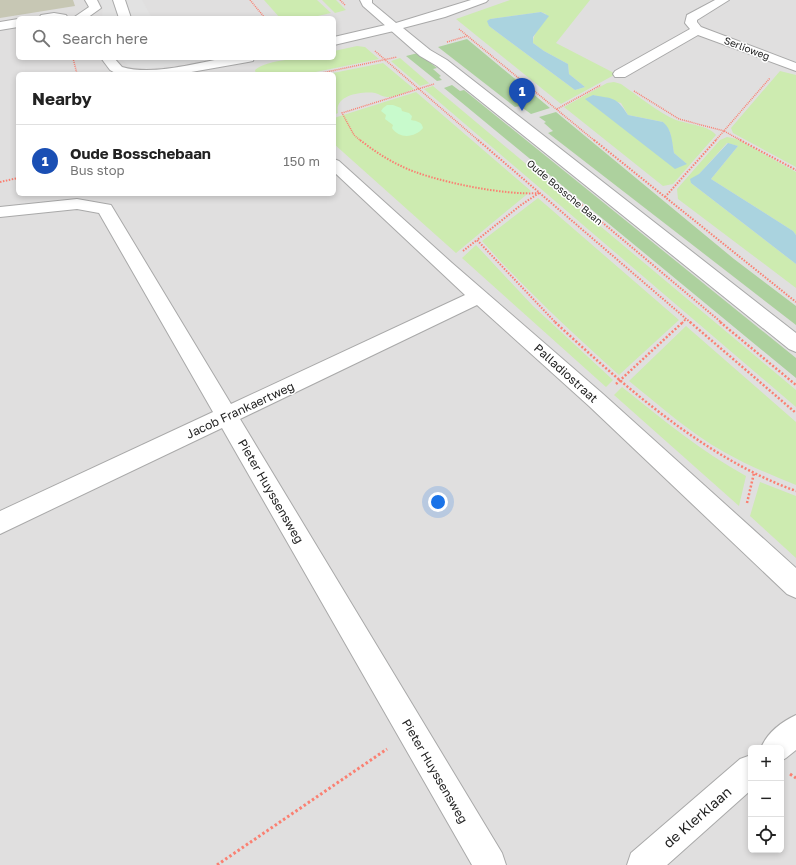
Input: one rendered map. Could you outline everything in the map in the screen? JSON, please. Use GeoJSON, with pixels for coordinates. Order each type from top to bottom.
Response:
{"type":"FeatureCollection","features":[{"type":"Feature","properties":{"kind":"street"},"geometry":{"type":"LineString","coordinates":[[82,16],[95,8],[91,0]]}},
{"type":"Feature","properties":{"kind":"street"},"geometry":{"type":"LineString","coordinates":[[119,0],[124,16]]}},
{"type":"Feature","properties":{"kind":"street","name":"Oude Bossche Baan"},"geometry":{"type":"LineString","coordinates":[[366,0],[367,4],[399,26]]}},
{"type":"Feature","properties":{"kind":"street","name":"Oude Bossche Baan"},"geometry":{"type":"LineString","coordinates":[[372,0],[377,2],[424,53],[442,63],[796,344]]}},
{"type":"Feature","properties":{"kind":"street"},"geometry":{"type":"LineString","coordinates":[[336,41],[368,37],[482,0]]}},
{"type":"Feature","properties":{"kind":"street"},"geometry":{"type":"LineString","coordinates":[[617,76],[697,30],[690,23],[691,18],[723,0]]}},
{"type":"Feature","properties":{"kind":"street"},"geometry":{"type":"LineString","coordinates":[[0,26],[16,22]]}},
{"type":"Feature","properties":{"kind":"street","name":"Serlioweg"},"geometry":{"type":"LineString","coordinates":[[697,30],[796,67]]}},
{"type":"Feature","properties":{"kind":"street"},"geometry":{"type":"LineString","coordinates":[[109,60],[117,70],[127,72]]}},
{"type":"Feature","properties":{"kind":"street"},"geometry":{"type":"LineString","coordinates":[[166,72],[238,60]]}},
{"type":"Feature","properties":{"kind":"street"},"geometry":{"type":"LineString","coordinates":[[228,62],[236,72]]}},
{"type":"Feature","properties":{"kind":"street","name":"Palladiostraat"},"geometry":{"type":"LineString","coordinates":[[336,166],[596,400],[796,585]]}},
{"type":"Feature","properties":{"kind":"street","name":"Pieter Huyssensweg"},"geometry":{"type":"LineString","coordinates":[[0,212],[77,204],[105,210],[228,416],[490,865]]}},
{"type":"Feature","properties":{"kind":"street","name":"Jacob Frankaertweg"},"geometry":{"type":"LineString","coordinates":[[0,523],[479,296]]}},
{"type":"Feature","properties":{"kind":"street"},"geometry":{"type":"LineString","coordinates":[[779,745],[796,730]]}},
{"type":"Feature","properties":{"kind":"street","name":"de Klerklaan"},"geometry":{"type":"LineString","coordinates":[[643,865],[748,773]]}},
{"type":"Feature","properties":{"kind":"path"},"geometry":{"type":"LineString","coordinates":[[250,0],[263,16]]}},
{"type":"Feature","properties":{"kind":"path"},"geometry":{"type":"LineString","coordinates":[[340,0],[357,16],[358,26],[368,37],[366,43],[384,60],[796,413]]}},
{"type":"Feature","properties":{"kind":"path"},"geometry":{"type":"LineString","coordinates":[[441,14],[665,198],[796,302]]}},
{"type":"Feature","properties":{"kind":"path"},"geometry":{"type":"LineString","coordinates":[[442,44],[467,36]]}},
{"type":"Feature","properties":{"kind":"path"},"geometry":{"type":"LineString","coordinates":[[327,72],[398,56]]}},
{"type":"Feature","properties":{"kind":"path"},"geometry":{"type":"LineString","coordinates":[[74,60],[76,72]]}},
{"type":"Feature","properties":{"kind":"path"},"geometry":{"type":"LineString","coordinates":[[665,198],[783,62]]}},
{"type":"Feature","properties":{"kind":"path"},"geometry":{"type":"LineString","coordinates":[[557,109],[617,76],[678,119],[724,131],[796,170]]}},
{"type":"Feature","properties":{"kind":"path"},"geometry":{"type":"LineString","coordinates":[[430,79],[435,84],[342,114],[354,134],[376,152],[402,168],[438,179],[477,187],[526,194],[539,193]]}},
{"type":"Feature","properties":{"kind":"path"},"geometry":{"type":"LineString","coordinates":[[0,182],[16,178]]}},
{"type":"Feature","properties":{"kind":"path"},"geometry":{"type":"LineString","coordinates":[[539,193],[521,205],[477,240],[536,305],[620,381],[673,422],[725,458],[780,486],[796,491]]}},
{"type":"Feature","properties":{"kind":"path","name":"Oude Bossche Baan"},"geometry":{"type":"LineString","coordinates":[[568,194],[796,385]]}},
{"type":"Feature","properties":{"kind":"path"},"geometry":{"type":"LineString","coordinates":[[596,400],[620,381],[686,319]]}},
{"type":"Feature","properties":{"kind":"path"},"geometry":{"type":"LineString","coordinates":[[217,865],[412,732]]}},
{"type":"Feature","properties":{"kind":"shaded area"},"geometry":{"type":"Polygon","coordinates":[[[0,0],[796,0],[796,865],[0,865],[0,0]]]}},
{"type":"Feature","properties":{"kind":"shaded area"},"geometry":{"type":"Polygon","coordinates":[[[0,0],[73,0],[75,6],[0,18],[0,0]]]}},
{"type":"Feature","properties":{"kind":"shaded area"},"geometry":{"type":"Polygon","coordinates":[[[99,0],[142,0],[151,16],[102,16],[103,7],[99,0]]]}},
{"type":"Feature","properties":{"kind":"shaded area"},"geometry":{"type":"Polygon","coordinates":[[[123,60],[203,60],[147,69],[128,66],[123,60]]]}},
{"type":"Feature","properties":{"kind":"green space"},"geometry":{"type":"Polygon","coordinates":[[[264,0],[317,0],[331,13],[318,16],[278,16],[264,0]]]}},
{"type":"Feature","properties":{"kind":"green space"},"geometry":{"type":"Polygon","coordinates":[[[322,0],[336,0],[346,10],[335,13],[322,0]]]}},
{"type":"Feature","properties":{"kind":"green space"},"geometry":{"type":"Polygon","coordinates":[[[510,0],[590,0],[556,43],[616,74],[561,104],[456,19],[510,0]],[[541,12],[490,19],[488,21],[489,26],[575,90],[585,87],[569,74],[568,64],[544,51],[533,43],[533,39],[546,14],[541,12]]]}},
{"type":"Feature","properties":{"kind":"green space"},"geometry":{"type":"Polygon","coordinates":[[[467,39],[550,108],[531,114],[520,106],[515,107],[438,47],[467,39]]]}},
{"type":"Feature","properties":{"kind":"green space"},"geometry":{"type":"Polygon","coordinates":[[[357,46],[365,47],[379,59],[316,72],[256,72],[255,70],[262,66],[282,60],[336,60],[336,51],[357,46]]]}},
{"type":"Feature","properties":{"kind":"green space"},"geometry":{"type":"Polygon","coordinates":[[[418,53],[437,68],[433,69],[441,76],[439,77],[442,80],[437,81],[406,56],[418,53]]]}},
{"type":"Feature","properties":{"kind":"green space"},"geometry":{"type":"Polygon","coordinates":[[[400,58],[430,83],[420,86],[391,61],[400,58]]]}},
{"type":"Feature","properties":{"kind":"green space"},"geometry":{"type":"Polygon","coordinates":[[[383,63],[414,89],[390,97],[384,97],[375,93],[363,93],[350,96],[340,102],[338,113],[336,114],[336,72],[383,63]]]}},
{"type":"Feature","properties":{"kind":"green space"},"geometry":{"type":"Polygon","coordinates":[[[780,71],[796,75],[796,167],[733,133],[731,128],[780,71]]]}},
{"type":"Feature","properties":{"kind":"green space"},"geometry":{"type":"Polygon","coordinates":[[[614,82],[621,84],[669,117],[704,127],[716,135],[673,184],[663,186],[564,107],[607,83],[614,82]],[[593,95],[687,164],[674,153],[670,132],[663,122],[628,115],[621,103],[593,95]]]}},
{"type":"Feature","properties":{"kind":"green space"},"geometry":{"type":"Polygon","coordinates":[[[452,85],[460,91],[464,90],[796,358],[796,378],[444,88],[452,85]]]}},
{"type":"Feature","properties":{"kind":"green space"},"geometry":{"type":"Polygon","coordinates":[[[433,86],[796,390],[796,407],[424,89],[433,86]]]}},
{"type":"Feature","properties":{"kind":"green space"},"geometry":{"type":"Polygon","coordinates":[[[416,92],[531,191],[456,253],[336,146],[336,117],[416,92]]]}},
{"type":"Feature","properties":{"kind":"green space"},"geometry":{"type":"Polygon","coordinates":[[[387,105],[393,105],[401,108],[402,111],[409,113],[412,116],[411,120],[420,123],[423,128],[416,134],[407,136],[395,132],[392,128],[393,125],[385,119],[386,115],[381,111],[387,105]]]}},
{"type":"Feature","properties":{"kind":"green space"},"geometry":{"type":"Polygon","coordinates":[[[556,112],[734,259],[796,306],[796,325],[548,133],[553,131],[544,123],[546,122],[539,117],[556,112]]]}},
{"type":"Feature","properties":{"kind":"green space"},"geometry":{"type":"Polygon","coordinates":[[[727,137],[737,139],[796,172],[796,235],[793,231],[711,179],[738,146],[727,143],[691,183],[796,264],[796,288],[678,199],[677,189],[720,140],[727,137]]]}},
{"type":"Feature","properties":{"kind":"green space"},"geometry":{"type":"Polygon","coordinates":[[[538,198],[679,320],[619,375],[549,310],[482,241],[538,198]]]}},
{"type":"Feature","properties":{"kind":"green space"},"geometry":{"type":"Polygon","coordinates":[[[476,245],[533,306],[613,380],[606,387],[462,258],[476,245]]]}},
{"type":"Feature","properties":{"kind":"green space"},"geometry":{"type":"Polygon","coordinates":[[[686,326],[796,422],[796,485],[750,466],[711,444],[675,418],[629,381],[686,326]]]}},
{"type":"Feature","properties":{"kind":"green space"},"geometry":{"type":"Polygon","coordinates":[[[622,387],[698,446],[746,476],[739,506],[614,395],[622,387]]]}},
{"type":"Feature","properties":{"kind":"green space"},"geometry":{"type":"Polygon","coordinates":[[[760,482],[796,496],[796,558],[750,516],[760,482]]]}},
{"type":"Feature","properties":{"kind":"water"},"geometry":{"type":"Polygon","coordinates":[[[541,12],[549,16],[533,37],[533,43],[544,51],[568,64],[569,74],[585,87],[575,90],[489,26],[487,21],[490,19],[541,12]]]}},
{"type":"Feature","properties":{"kind":"water"},"geometry":{"type":"Polygon","coordinates":[[[593,95],[614,99],[620,104],[628,115],[663,122],[670,132],[674,153],[687,164],[675,169],[585,99],[593,95]]]}},
{"type":"Feature","properties":{"kind":"water"},"geometry":{"type":"Polygon","coordinates":[[[728,143],[738,146],[711,179],[793,231],[796,235],[796,264],[691,183],[690,179],[699,174],[728,143]]]}},
{"type":"Feature","properties":{"kind":"place","name":"Oude Bosschebaan"},"geometry":{"type":"Point","coordinates":[522,111]}}]}
